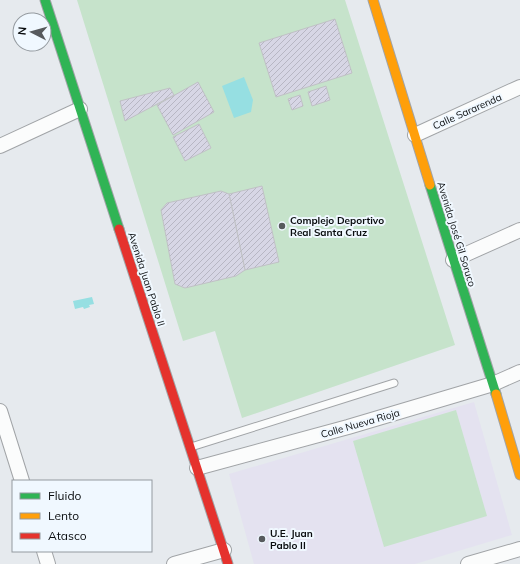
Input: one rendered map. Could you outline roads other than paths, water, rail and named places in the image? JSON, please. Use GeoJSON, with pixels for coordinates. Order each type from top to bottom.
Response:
{"type":"FeatureCollection","features":[{"type":"Feature","properties":{"kind":"street","name":"Avenida Juan Pablo II"},"geometry":{"type":"LineString","coordinates":[[45,0],[228,564]]}},
{"type":"Feature","properties":{"kind":"street","name":"Avenida José Gil Soruco"},"geometry":{"type":"LineString","coordinates":[[375,1],[520,475]]}},
{"type":"Feature","properties":{"kind":"street","name":"Calle Sararenda"},"geometry":{"type":"LineString","coordinates":[[415,135],[520,87]]}},
{"type":"Feature","properties":{"kind":"street"},"geometry":{"type":"LineString","coordinates":[[0,146],[80,109]]}},
{"type":"Feature","properties":{"kind":"street"},"geometry":{"type":"LineString","coordinates":[[453,260],[520,230]]}},
{"type":"Feature","properties":{"kind":"street","name":"Calle Nueva Rioja"},"geometry":{"type":"LineString","coordinates":[[197,468],[348,427],[493,384],[520,372]]}},
{"type":"Feature","properties":{"kind":"street"},"geometry":{"type":"LineString","coordinates":[[0,411],[22,480]]}},
{"type":"Feature","properties":{"kind":"street"},"geometry":{"type":"LineString","coordinates":[[468,564],[520,549]]}},
{"type":"Feature","properties":{"kind":"street"},"geometry":{"type":"LineString","coordinates":[[174,564],[224,550]]}},
{"type":"Feature","properties":{"kind":"street"},"geometry":{"type":"LineString","coordinates":[[44,552],[48,564]]}},
{"type":"Feature","properties":{"kind":"lane"},"geometry":{"type":"LineString","coordinates":[[190,447],[394,383]]}},
{"type":"Feature","properties":{"kind":"water"},"geometry":{"type":"Polygon","coordinates":[[[244,77],[253,100],[251,112],[234,118],[222,86],[244,77]]]}},
{"type":"Feature","properties":{"kind":"water"},"geometry":{"type":"Polygon","coordinates":[[[92,297],[94,304],[89,305],[90,307],[75,309],[73,301],[92,297]]]}},
{"type":"Feature","properties":{"kind":"place","name":"Complejo Deportivo Real Santa Cruz"},"geometry":{"type":"Point","coordinates":[282,226]}},
{"type":"Feature","properties":{"kind":"place","name":"U.E. Juan Pablo II"},"geometry":{"type":"Point","coordinates":[262,539]}}]}
